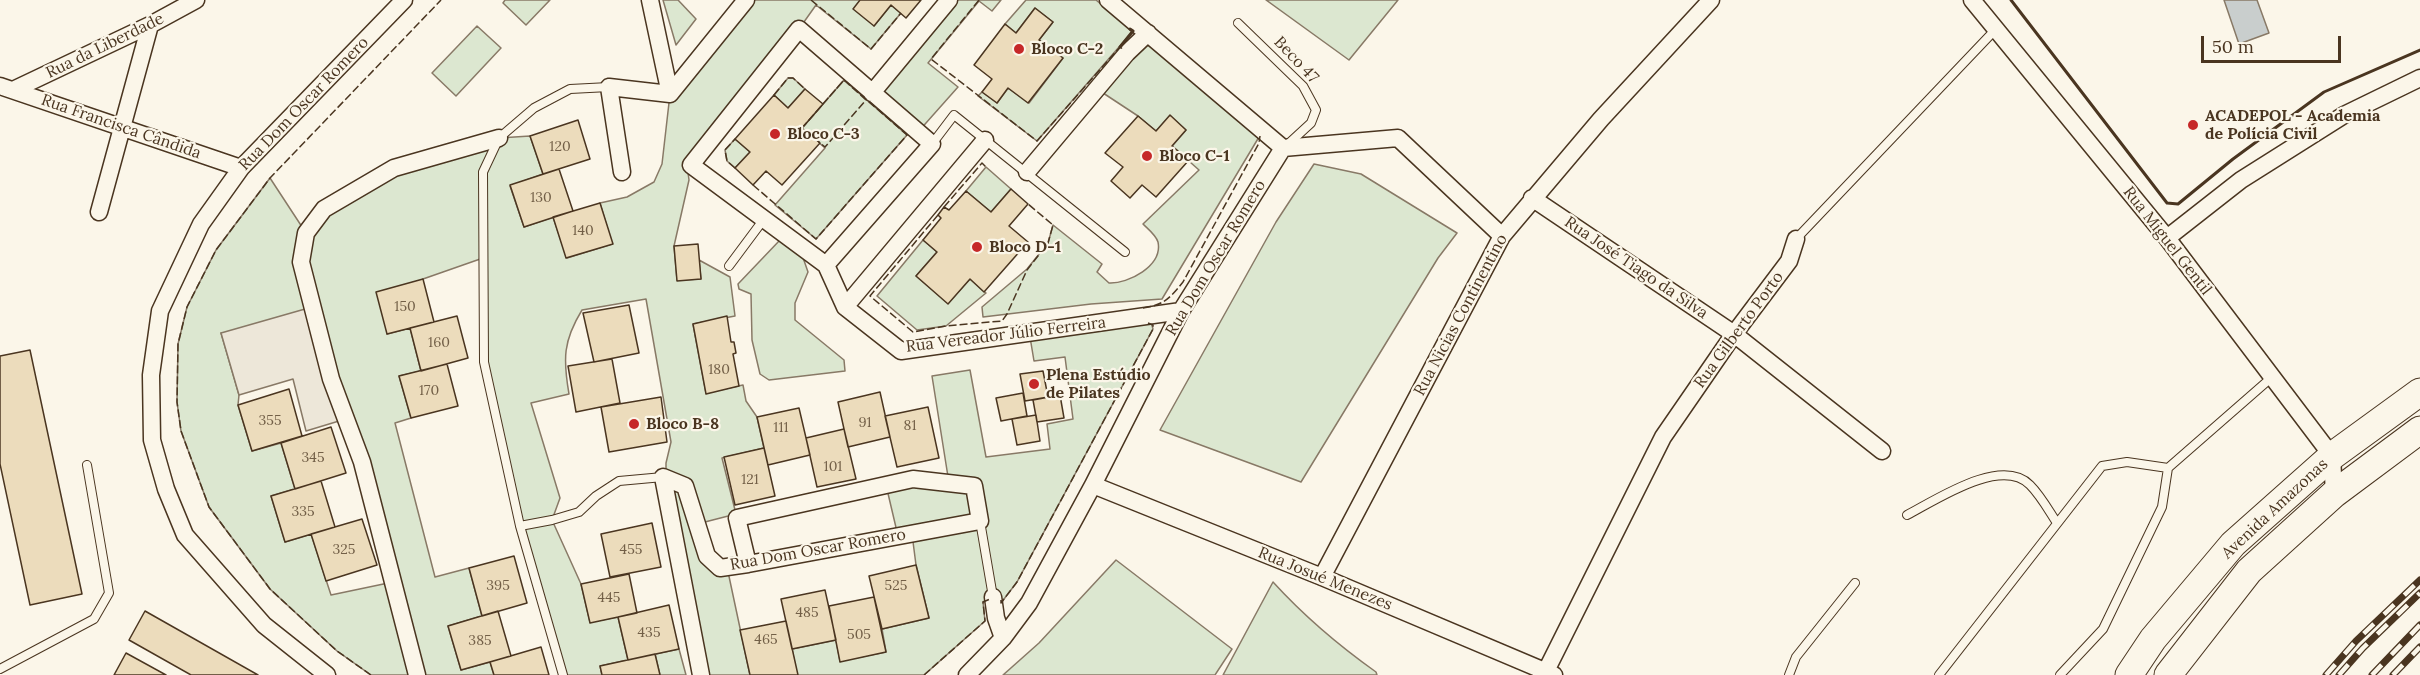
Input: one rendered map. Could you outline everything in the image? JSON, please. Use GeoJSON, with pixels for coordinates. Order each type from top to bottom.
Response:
{"type":"FeatureCollection","features":[{"type":"Feature","properties":{"kind":"main road","name":"Avenida Amazonas"},"geometry":{"type":"LineString","coordinates":[[2128,675],[2153,639],[2233,544],[2332,456],[2420,392]]}},
{"type":"Feature","properties":{"kind":"main road","name":"Avenida Amazonas"},"geometry":{"type":"LineString","coordinates":[[2168,675],[2249,571],[2334,494],[2420,430]]}},
{"type":"Feature","properties":{"kind":"street","name":"Rua da Liberdade"},"geometry":{"type":"LineString","coordinates":[[6,88],[150,25],[196,0]]}},
{"type":"Feature","properties":{"kind":"street","name":"Rua Dom Oscar Romero"},"geometry":{"type":"LineString","coordinates":[[327,675],[264,625],[185,535],[166,489],[152,440],[151,375],[160,312],[201,224],[241,168],[404,0]]}},
{"type":"Feature","properties":{"kind":"street"},"geometry":{"type":"LineString","coordinates":[[650,0],[670,94]]}},
{"type":"Feature","properties":{"kind":"street"},"geometry":{"type":"LineString","coordinates":[[670,94],[746,0]]}},
{"type":"Feature","properties":{"kind":"street"},"geometry":{"type":"LineString","coordinates":[[872,93],[949,0]]}},
{"type":"Feature","properties":{"kind":"street"},"geometry":{"type":"LineString","coordinates":[[1108,0],[1283,148],[1398,138],[1502,236]]}},
{"type":"Feature","properties":{"kind":"street","name":"Rua Nicias Continentino"},"geometry":{"type":"LineString","coordinates":[[1322,577],[1502,236],[1532,198],[1711,0]]}},
{"type":"Feature","properties":{"kind":"street","name":"Rua Miguel Gentil"},"geometry":{"type":"LineString","coordinates":[[1972,0],[2167,238],[2332,456]]}},
{"type":"Feature","properties":{"kind":"street"},"geometry":{"type":"LineString","coordinates":[[99,212],[150,25]]}},
{"type":"Feature","properties":{"kind":"street","name":"Rua Vereador Júlio Ferreira"},"geometry":{"type":"LineString","coordinates":[[932,144],[799,29],[691,165],[826,266],[845,307],[901,351],[1181,311]]}},
{"type":"Feature","properties":{"kind":"street"},"geometry":{"type":"LineString","coordinates":[[1027,172],[1127,53],[1148,33]]}},
{"type":"Feature","properties":{"kind":"street"},"geometry":{"type":"LineString","coordinates":[[2167,238],[2241,180],[2344,115],[2420,78]]}},
{"type":"Feature","properties":{"kind":"street"},"geometry":{"type":"LineString","coordinates":[[622,172],[609,87],[670,94]]}},
{"type":"Feature","properties":{"kind":"street","name":"Rua Francisca Cândida"},"geometry":{"type":"LineString","coordinates":[[6,88],[241,168]]}},
{"type":"Feature","properties":{"kind":"street"},"geometry":{"type":"LineString","coordinates":[[417,675],[362,462],[331,379],[301,262],[306,233],[324,209],[393,168],[499,138]]}},
{"type":"Feature","properties":{"kind":"street"},"geometry":{"type":"LineString","coordinates":[[845,307],[985,140]]}},
{"type":"Feature","properties":{"kind":"street"},"geometry":{"type":"LineString","coordinates":[[826,266],[932,144]]}},
{"type":"Feature","properties":{"kind":"street","name":"Rua Dom Oscar Romero"},"geometry":{"type":"LineString","coordinates":[[967,675],[1003,638],[1029,603],[1094,485],[1181,311],[1283,148]]}},
{"type":"Feature","properties":{"kind":"street","name":"Rua José Tiago da Silva"},"geometry":{"type":"LineString","coordinates":[[1532,198],[1734,334],[1882,451]]}},
{"type":"Feature","properties":{"kind":"street","name":"Rua Gilberto Porto"},"geometry":{"type":"LineString","coordinates":[[1548,674],[1663,437],[1788,261],[1796,239]]}},
{"type":"Feature","properties":{"kind":"street"},"geometry":{"type":"LineString","coordinates":[[2332,456],[2334,494]]}},
{"type":"Feature","properties":{"kind":"street"},"geometry":{"type":"LineString","coordinates":[[663,477],[701,675]]}},
{"type":"Feature","properties":{"kind":"street","name":"Rua Dom Oscar Romero"},"geometry":{"type":"LineString","coordinates":[[663,477],[685,486],[707,556],[713,564],[720,568],[980,521]]}},
{"type":"Feature","properties":{"kind":"street"},"geometry":{"type":"LineString","coordinates":[[748,564],[737,518],[913,479],[975,486],[980,521]]}},
{"type":"Feature","properties":{"kind":"street","name":"Rua Josué Menezes"},"geometry":{"type":"LineString","coordinates":[[1094,485],[1322,577],[1548,674]]}},
{"type":"Feature","properties":{"kind":"street"},"geometry":{"type":"LineString","coordinates":[[993,597],[996,618],[1003,638]]}},
{"type":"Feature","properties":{"kind":"lane","name":"Beco 47"},"geometry":{"type":"LineString","coordinates":[[1238,22],[1303,86],[1316,110],[1311,123],[1283,148]]}},
{"type":"Feature","properties":{"kind":"lane","name":"Rua Gilberto Porto"},"geometry":{"type":"LineString","coordinates":[[1796,239],[1995,30]]}},
{"type":"Feature","properties":{"kind":"lane"},"geometry":{"type":"LineString","coordinates":[[563,675],[520,526],[484,362],[483,172],[499,138],[534,108],[570,89],[609,87]]}},
{"type":"Feature","properties":{"kind":"lane"},"geometry":{"type":"LineString","coordinates":[[932,144],[954,115],[1125,252]]}},
{"type":"Feature","properties":{"kind":"lane"},"geometry":{"type":"LineString","coordinates":[[729,266],[764,219]]}},
{"type":"Feature","properties":{"kind":"lane"},"geometry":{"type":"LineString","coordinates":[[2060,675],[2103,629],[2162,507],[2168,468],[2271,378]]}},
{"type":"Feature","properties":{"kind":"lane"},"geometry":{"type":"LineString","coordinates":[[1939,675],[2102,466],[2127,462],[2168,468]]}},
{"type":"Feature","properties":{"kind":"lane"},"geometry":{"type":"LineString","coordinates":[[0,669],[94,618],[109,593],[87,465]]}},
{"type":"Feature","properties":{"kind":"lane"},"geometry":{"type":"LineString","coordinates":[[1907,515],[1976,480],[2009,474],[2029,484],[2058,523]]}},
{"type":"Feature","properties":{"kind":"lane"},"geometry":{"type":"LineString","coordinates":[[520,526],[579,512],[596,496],[619,481],[663,477]]}},
{"type":"Feature","properties":{"kind":"lane"},"geometry":{"type":"LineString","coordinates":[[980,521],[993,597]]}},
{"type":"Feature","properties":{"kind":"lane"},"geometry":{"type":"LineString","coordinates":[[1789,675],[1796,657],[1855,583]]}},
{"type":"Feature","properties":{"kind":"green space"},"geometry":{"type":"Polygon","coordinates":[[[505,0],[550,0],[526,25],[503,3],[505,0]]]}},
{"type":"Feature","properties":{"kind":"green space"},"geometry":{"type":"Polygon","coordinates":[[[663,0],[678,0],[696,19],[676,45],[663,0]]]}},
{"type":"Feature","properties":{"kind":"green space"},"geometry":{"type":"Polygon","coordinates":[[[746,0],[860,0],[874,26],[891,5],[901,13],[871,49],[816,5],[799,29],[687,165],[689,180],[674,246],[677,280],[701,279],[699,260],[730,277],[735,316],[693,324],[706,393],[743,385],[746,401],[757,417],[764,448],[722,458],[736,514],[701,523],[707,556],[727,567],[750,675],[701,675],[666,476],[666,463],[671,442],[646,299],[582,310],[571,331],[566,350],[569,394],[531,403],[560,498],[552,520],[581,584],[590,622],[618,617],[628,660],[600,666],[602,675],[563,675],[520,526],[484,362],[483,258],[423,279],[387,334],[410,328],[421,371],[399,376],[411,418],[395,423],[435,577],[469,568],[482,616],[448,626],[461,670],[490,662],[494,675],[371,675],[337,651],[270,589],[209,507],[181,431],[177,402],[178,344],[187,307],[216,250],[270,178],[306,233],[324,209],[394,168],[499,138],[530,136],[543,174],[510,186],[524,227],[553,217],[567,258],[612,244],[600,203],[627,197],[654,182],[662,164],[670,94],[746,0]],[[221,333],[239,395],[238,405],[252,451],[281,443],[295,489],[271,496],[285,542],[311,534],[331,595],[393,582],[331,379],[221,333]]]}},
{"type":"Feature","properties":{"kind":"green space"},"geometry":{"type":"Polygon","coordinates":[[[949,0],[1001,0],[992,11],[979,1],[928,63],[958,87],[918,132],[872,93],[949,0]]]}},
{"type":"Feature","properties":{"kind":"green space"},"geometry":{"type":"Polygon","coordinates":[[[1026,0],[1096,0],[1133,31],[1037,141],[978,96],[982,92],[997,103],[1008,88],[1029,103],[1063,58],[1039,40],[1053,22],[1035,8],[1016,33],[1005,24],[1026,0]]]}},
{"type":"Feature","properties":{"kind":"green space"},"geometry":{"type":"Polygon","coordinates":[[[1266,0],[1398,0],[1349,60],[1266,0]]]}},
{"type":"Feature","properties":{"kind":"green space"},"geometry":{"type":"Polygon","coordinates":[[[477,26],[501,48],[456,96],[432,73],[477,26]]]}},
{"type":"Feature","properties":{"kind":"green space"},"geometry":{"type":"Polygon","coordinates":[[[1145,40],[1259,137],[1162,299],[1091,304],[983,317],[982,307],[1027,269],[1048,243],[1053,225],[1102,264],[1097,272],[1109,283],[1117,283],[1134,277],[1150,266],[1155,259],[1158,242],[1143,224],[1199,170],[1172,146],[1186,130],[1170,116],[1156,131],[1097,89],[1145,40]]]}},
{"type":"Feature","properties":{"kind":"green space"},"geometry":{"type":"Polygon","coordinates":[[[788,78],[793,78],[805,89],[788,108],[774,95],[788,78]]]}},
{"type":"Feature","properties":{"kind":"green space"},"geometry":{"type":"Polygon","coordinates":[[[844,80],[907,135],[816,239],[775,205],[825,148],[802,128],[844,80]]]}},
{"type":"Feature","properties":{"kind":"green space"},"geometry":{"type":"Polygon","coordinates":[[[735,139],[750,152],[735,168],[727,161],[725,150],[735,139]]]}},
{"type":"Feature","properties":{"kind":"green space"},"geometry":{"type":"Polygon","coordinates":[[[1314,164],[1361,174],[1457,233],[1438,258],[1301,482],[1160,430],[1276,222],[1314,164]]]}},
{"type":"Feature","properties":{"kind":"green space"},"geometry":{"type":"Polygon","coordinates":[[[986,167],[1011,189],[991,212],[966,191],[986,167]]]}},
{"type":"Feature","properties":{"kind":"green space"},"geometry":{"type":"Polygon","coordinates":[[[780,240],[800,249],[808,272],[795,303],[795,320],[844,360],[845,371],[769,380],[760,374],[752,340],[751,294],[739,289],[738,284],[780,240]]]}},
{"type":"Feature","properties":{"kind":"green space"},"geometry":{"type":"Polygon","coordinates":[[[923,240],[937,252],[916,276],[948,303],[970,279],[986,293],[946,326],[917,330],[877,296],[923,240]]]}},
{"type":"Feature","properties":{"kind":"green space"},"geometry":{"type":"Polygon","coordinates":[[[1151,322],[1153,329],[1017,582],[1001,603],[993,597],[983,602],[985,621],[924,675],[797,675],[792,649],[836,640],[840,661],[886,652],[882,629],[929,618],[916,565],[912,534],[898,536],[886,485],[949,483],[932,376],[970,370],[986,457],[1050,449],[1047,424],[1073,419],[1065,357],[1034,361],[1030,337],[1151,322]]]}},
{"type":"Feature","properties":{"kind":"green space"},"geometry":{"type":"Polygon","coordinates":[[[1116,560],[1232,649],[1215,675],[1003,675],[1039,643],[1116,560]]]}},
{"type":"Feature","properties":{"kind":"green space"},"geometry":{"type":"Polygon","coordinates":[[[1273,582],[1309,618],[1377,675],[1223,675],[1273,582]]]}},
{"type":"Feature","properties":{"kind":"green space"},"geometry":{"type":"Polygon","coordinates":[[[679,649],[686,675],[660,675],[655,654],[679,649]]]}},
{"type":"Feature","properties":{"kind":"shaded area"},"geometry":{"type":"Polygon","coordinates":[[[2224,0],[2257,0],[2269,33],[2239,44],[2224,0]]]}},
{"type":"Feature","properties":{"kind":"shaded area"},"geometry":{"type":"Polygon","coordinates":[[[312,307],[339,421],[306,431],[293,379],[239,395],[221,333],[312,307]]]}},
{"type":"Feature","properties":{"kind":"building"},"geometry":{"type":"Polygon","coordinates":[[[860,0],[921,0],[906,18],[891,5],[874,26],[853,9],[860,0]]]}},
{"type":"Feature","properties":{"kind":"building","name":"Bloco C-2"},"geometry":{"type":"Polygon","coordinates":[[[1035,8],[1053,22],[1039,40],[1063,58],[1028,103],[1008,88],[997,103],[982,92],[992,79],[974,65],[1005,24],[1016,33],[1035,8]]]}},
{"type":"Feature","properties":{"kind":"building","name":"Bloco C-3"},"geometry":{"type":"Polygon","coordinates":[[[805,89],[823,104],[802,128],[820,143],[782,185],[766,171],[753,185],[735,168],[750,152],[735,139],[774,95],[788,108],[805,89]]]}},
{"type":"Feature","properties":{"kind":"building","name":"Bloco C-1"},"geometry":{"type":"Polygon","coordinates":[[[1170,115],[1186,130],[1172,146],[1189,160],[1156,197],[1142,185],[1130,198],[1111,181],[1123,167],[1105,153],[1138,116],[1156,131],[1170,115]]]}},
{"type":"Feature","properties":{"kind":"building"},"geometry":{"type":"Polygon","coordinates":[[[578,120],[590,159],[543,174],[530,136],[578,120]]]}},
{"type":"Feature","properties":{"kind":"building"},"geometry":{"type":"Polygon","coordinates":[[[559,169],[573,211],[524,227],[510,185],[559,169]]]}},
{"type":"Feature","properties":{"kind":"building","name":"Bloco D-1"},"geometry":{"type":"Polygon","coordinates":[[[1011,189],[1028,204],[1009,226],[1028,242],[984,292],[970,279],[948,304],[916,276],[937,252],[923,240],[941,218],[938,215],[944,207],[949,210],[966,191],[991,212],[1011,189]]]}},
{"type":"Feature","properties":{"kind":"building"},"geometry":{"type":"Polygon","coordinates":[[[600,203],[613,244],[566,258],[553,217],[600,203]]]}},
{"type":"Feature","properties":{"kind":"building"},"geometry":{"type":"Polygon","coordinates":[[[698,244],[701,279],[677,281],[674,246],[698,244]]]}},
{"type":"Feature","properties":{"kind":"building"},"geometry":{"type":"Polygon","coordinates":[[[423,279],[434,322],[387,334],[376,292],[423,279]]]}},
{"type":"Feature","properties":{"kind":"building"},"geometry":{"type":"Polygon","coordinates":[[[629,305],[639,353],[594,362],[583,313],[629,305]]]}},
{"type":"Feature","properties":{"kind":"building"},"geometry":{"type":"Polygon","coordinates":[[[457,316],[468,358],[421,371],[410,328],[457,316]]]}},
{"type":"Feature","properties":{"kind":"building"},"geometry":{"type":"Polygon","coordinates":[[[727,316],[731,342],[734,342],[736,353],[733,354],[739,386],[706,394],[693,324],[727,316]]]}},
{"type":"Feature","properties":{"kind":"building"},"geometry":{"type":"Polygon","coordinates":[[[30,350],[82,594],[30,605],[0,464],[0,356],[30,350]]]}},
{"type":"Feature","properties":{"kind":"building"},"geometry":{"type":"Polygon","coordinates":[[[612,359],[620,403],[576,412],[568,366],[612,359]]]}},
{"type":"Feature","properties":{"kind":"building"},"geometry":{"type":"Polygon","coordinates":[[[447,364],[458,406],[411,418],[399,376],[447,364]]]}},
{"type":"Feature","properties":{"kind":"building","name":"Plena Estúdio de Pilates"},"geometry":{"type":"Polygon","coordinates":[[[1043,371],[1048,397],[1025,401],[1020,374],[1043,371]]]}},
{"type":"Feature","properties":{"kind":"building"},"geometry":{"type":"Polygon","coordinates":[[[289,389],[302,436],[252,451],[238,405],[289,389]]]}},
{"type":"Feature","properties":{"kind":"building"},"geometry":{"type":"Polygon","coordinates":[[[880,392],[890,437],[848,447],[838,402],[880,392]]]}},
{"type":"Feature","properties":{"kind":"building"},"geometry":{"type":"Polygon","coordinates":[[[1023,393],[1027,416],[1001,421],[996,398],[1023,393]]]}},
{"type":"Feature","properties":{"kind":"building"},"geometry":{"type":"Polygon","coordinates":[[[1060,395],[1064,418],[1037,422],[1033,400],[1060,395]]]}},
{"type":"Feature","properties":{"kind":"building","name":"Bloco B-8"},"geometry":{"type":"Polygon","coordinates":[[[661,397],[667,442],[609,452],[601,407],[661,397]]]}},
{"type":"Feature","properties":{"kind":"building"},"geometry":{"type":"Polygon","coordinates":[[[928,407],[939,458],[897,467],[885,416],[928,407]]]}},
{"type":"Feature","properties":{"kind":"building"},"geometry":{"type":"Polygon","coordinates":[[[799,408],[810,455],[768,465],[757,417],[799,408]]]}},
{"type":"Feature","properties":{"kind":"building"},"geometry":{"type":"Polygon","coordinates":[[[1036,415],[1040,441],[1017,445],[1012,419],[1036,415]]]}},
{"type":"Feature","properties":{"kind":"building"},"geometry":{"type":"Polygon","coordinates":[[[331,427],[346,473],[295,489],[281,443],[331,427]]]}},
{"type":"Feature","properties":{"kind":"building"},"geometry":{"type":"Polygon","coordinates":[[[844,429],[856,479],[817,487],[806,438],[844,429]]]}},
{"type":"Feature","properties":{"kind":"building"},"geometry":{"type":"Polygon","coordinates":[[[764,448],[775,496],[735,505],[724,457],[764,448]]]}},
{"type":"Feature","properties":{"kind":"building"},"geometry":{"type":"Polygon","coordinates":[[[321,481],[335,527],[285,542],[271,496],[321,481]]]}},
{"type":"Feature","properties":{"kind":"building"},"geometry":{"type":"Polygon","coordinates":[[[362,519],[377,565],[326,581],[311,534],[362,519]]]}},
{"type":"Feature","properties":{"kind":"building"},"geometry":{"type":"Polygon","coordinates":[[[652,523],[661,567],[610,577],[601,534],[652,523]]]}},
{"type":"Feature","properties":{"kind":"building"},"geometry":{"type":"Polygon","coordinates":[[[514,556],[527,603],[482,616],[469,568],[514,556]]]}},
{"type":"Feature","properties":{"kind":"building"},"geometry":{"type":"Polygon","coordinates":[[[916,565],[929,618],[882,629],[869,576],[916,565]]]}},
{"type":"Feature","properties":{"kind":"building"},"geometry":{"type":"Polygon","coordinates":[[[629,574],[637,613],[590,623],[581,584],[629,574]]]}},
{"type":"Feature","properties":{"kind":"building"},"geometry":{"type":"Polygon","coordinates":[[[825,590],[836,640],[792,649],[781,599],[825,590]]]}},
{"type":"Feature","properties":{"kind":"building"},"geometry":{"type":"Polygon","coordinates":[[[874,597],[886,652],[840,662],[829,606],[874,597]]]}},
{"type":"Feature","properties":{"kind":"building"},"geometry":{"type":"Polygon","coordinates":[[[669,605],[679,649],[628,660],[618,617],[669,605]]]}},
{"type":"Feature","properties":{"kind":"building"},"geometry":{"type":"Polygon","coordinates":[[[145,611],[258,675],[191,675],[129,640],[145,611]]]}},
{"type":"Feature","properties":{"kind":"building"},"geometry":{"type":"Polygon","coordinates":[[[498,611],[511,656],[461,670],[448,626],[498,611]]]}},
{"type":"Feature","properties":{"kind":"building"},"geometry":{"type":"Polygon","coordinates":[[[786,621],[798,675],[750,675],[740,630],[786,621]]]}},
{"type":"Feature","properties":{"kind":"building"},"geometry":{"type":"Polygon","coordinates":[[[541,647],[549,675],[494,675],[490,662],[541,647]]]}},
{"type":"Feature","properties":{"kind":"building"},"geometry":{"type":"Polygon","coordinates":[[[126,653],[166,675],[114,675],[126,653]]]}},
{"type":"Feature","properties":{"kind":"building"},"geometry":{"type":"Polygon","coordinates":[[[655,654],[660,675],[602,675],[600,666],[655,654]]]}},
{"type":"Feature","properties":{"kind":"railway"},"geometry":{"type":"LineString","coordinates":[[2326,675],[2356,641],[2420,580]]}},
{"type":"Feature","properties":{"kind":"railway"},"geometry":{"type":"LineString","coordinates":[[2339,675],[2363,648],[2420,593]]}},
{"type":"Feature","properties":{"kind":"railway"},"geometry":{"type":"LineString","coordinates":[[2372,675],[2420,625]]}},
{"type":"Feature","properties":{"kind":"railway"},"geometry":{"type":"LineString","coordinates":[[2393,675],[2420,647]]}},
{"type":"Feature","properties":{"kind":"fence"},"geometry":{"type":"LineString","coordinates":[[371,675],[337,651],[270,589],[209,507],[181,431],[177,402],[178,344],[187,307],[216,250],[270,178],[441,0]]}},
{"type":"Feature","properties":{"kind":"fence"},"geometry":{"type":"LineString","coordinates":[[811,0],[871,49],[901,13]]}},
{"type":"Feature","properties":{"kind":"fence"},"geometry":{"type":"LineString","coordinates":[[979,0],[931,59],[1037,141],[1120,47],[1124,50]]}},
{"type":"Feature","properties":{"kind":"fence"},"geometry":{"type":"LineString","coordinates":[[774,95],[788,78],[793,78],[805,89]]}},
{"type":"Feature","properties":{"kind":"fence"},"geometry":{"type":"LineString","coordinates":[[844,80],[866,100],[825,147],[802,128],[844,80]]}},
{"type":"Feature","properties":{"kind":"fence"},"geometry":{"type":"LineString","coordinates":[[753,185],[816,239],[907,135],[844,80],[823,104]]}},
{"type":"Feature","properties":{"kind":"fence"},"geometry":{"type":"LineString","coordinates":[[1143,308],[1166,300],[1183,282],[1259,143],[1260,136]]}},
{"type":"Feature","properties":{"kind":"fence"},"geometry":{"type":"LineString","coordinates":[[735,139],[725,150],[727,161],[735,168]]}},
{"type":"Feature","properties":{"kind":"fence"},"geometry":{"type":"LineString","coordinates":[[944,207],[982,163],[986,167]]}},
{"type":"Feature","properties":{"kind":"fence"},"geometry":{"type":"LineString","coordinates":[[938,215],[870,296],[913,332],[946,326],[1002,321],[1027,270],[1048,243],[1053,225],[1028,204]]}},
{"type":"Feature","properties":{"kind":"fence"},"geometry":{"type":"LineString","coordinates":[[1001,600],[1001,603],[1017,582],[1153,329],[1153,325],[1148,323]]}},
{"type":"Feature","properties":{"kind":"fence"},"geometry":{"type":"LineString","coordinates":[[924,675],[985,621],[983,602],[990,599]]}},
{"type":"Feature","properties":{"kind":"wall"},"geometry":{"type":"LineString","coordinates":[[2011,0],[2167,203],[2178,204],[2233,159],[2324,92],[2420,50]]}},
{"type":"Feature","properties":{"kind":"wall"},"geometry":{"type":"LineString","coordinates":[[1120,47],[1133,31],[1130,29]]}},
{"type":"Feature","properties":{"kind":"place","name":"Bloco C-2"},"geometry":{"type":"Point","coordinates":[1019,49]}},
{"type":"Feature","properties":{"kind":"place","name":"ACADEPOL - Academia de Polícia Civil"},"geometry":{"type":"Point","coordinates":[2193,125]}},
{"type":"Feature","properties":{"kind":"place","name":"Bloco C-3"},"geometry":{"type":"Point","coordinates":[775,134]}},
{"type":"Feature","properties":{"kind":"place","name":"Bloco C-1"},"geometry":{"type":"Point","coordinates":[1147,156]}},
{"type":"Feature","properties":{"kind":"place","name":"Bloco D-1"},"geometry":{"type":"Point","coordinates":[977,247]}},
{"type":"Feature","properties":{"kind":"place","name":"Plena Estúdio de Pilates"},"geometry":{"type":"Point","coordinates":[1034,384]}},
{"type":"Feature","properties":{"kind":"place","name":"Bloco B-8"},"geometry":{"type":"Point","coordinates":[634,424]}}]}
